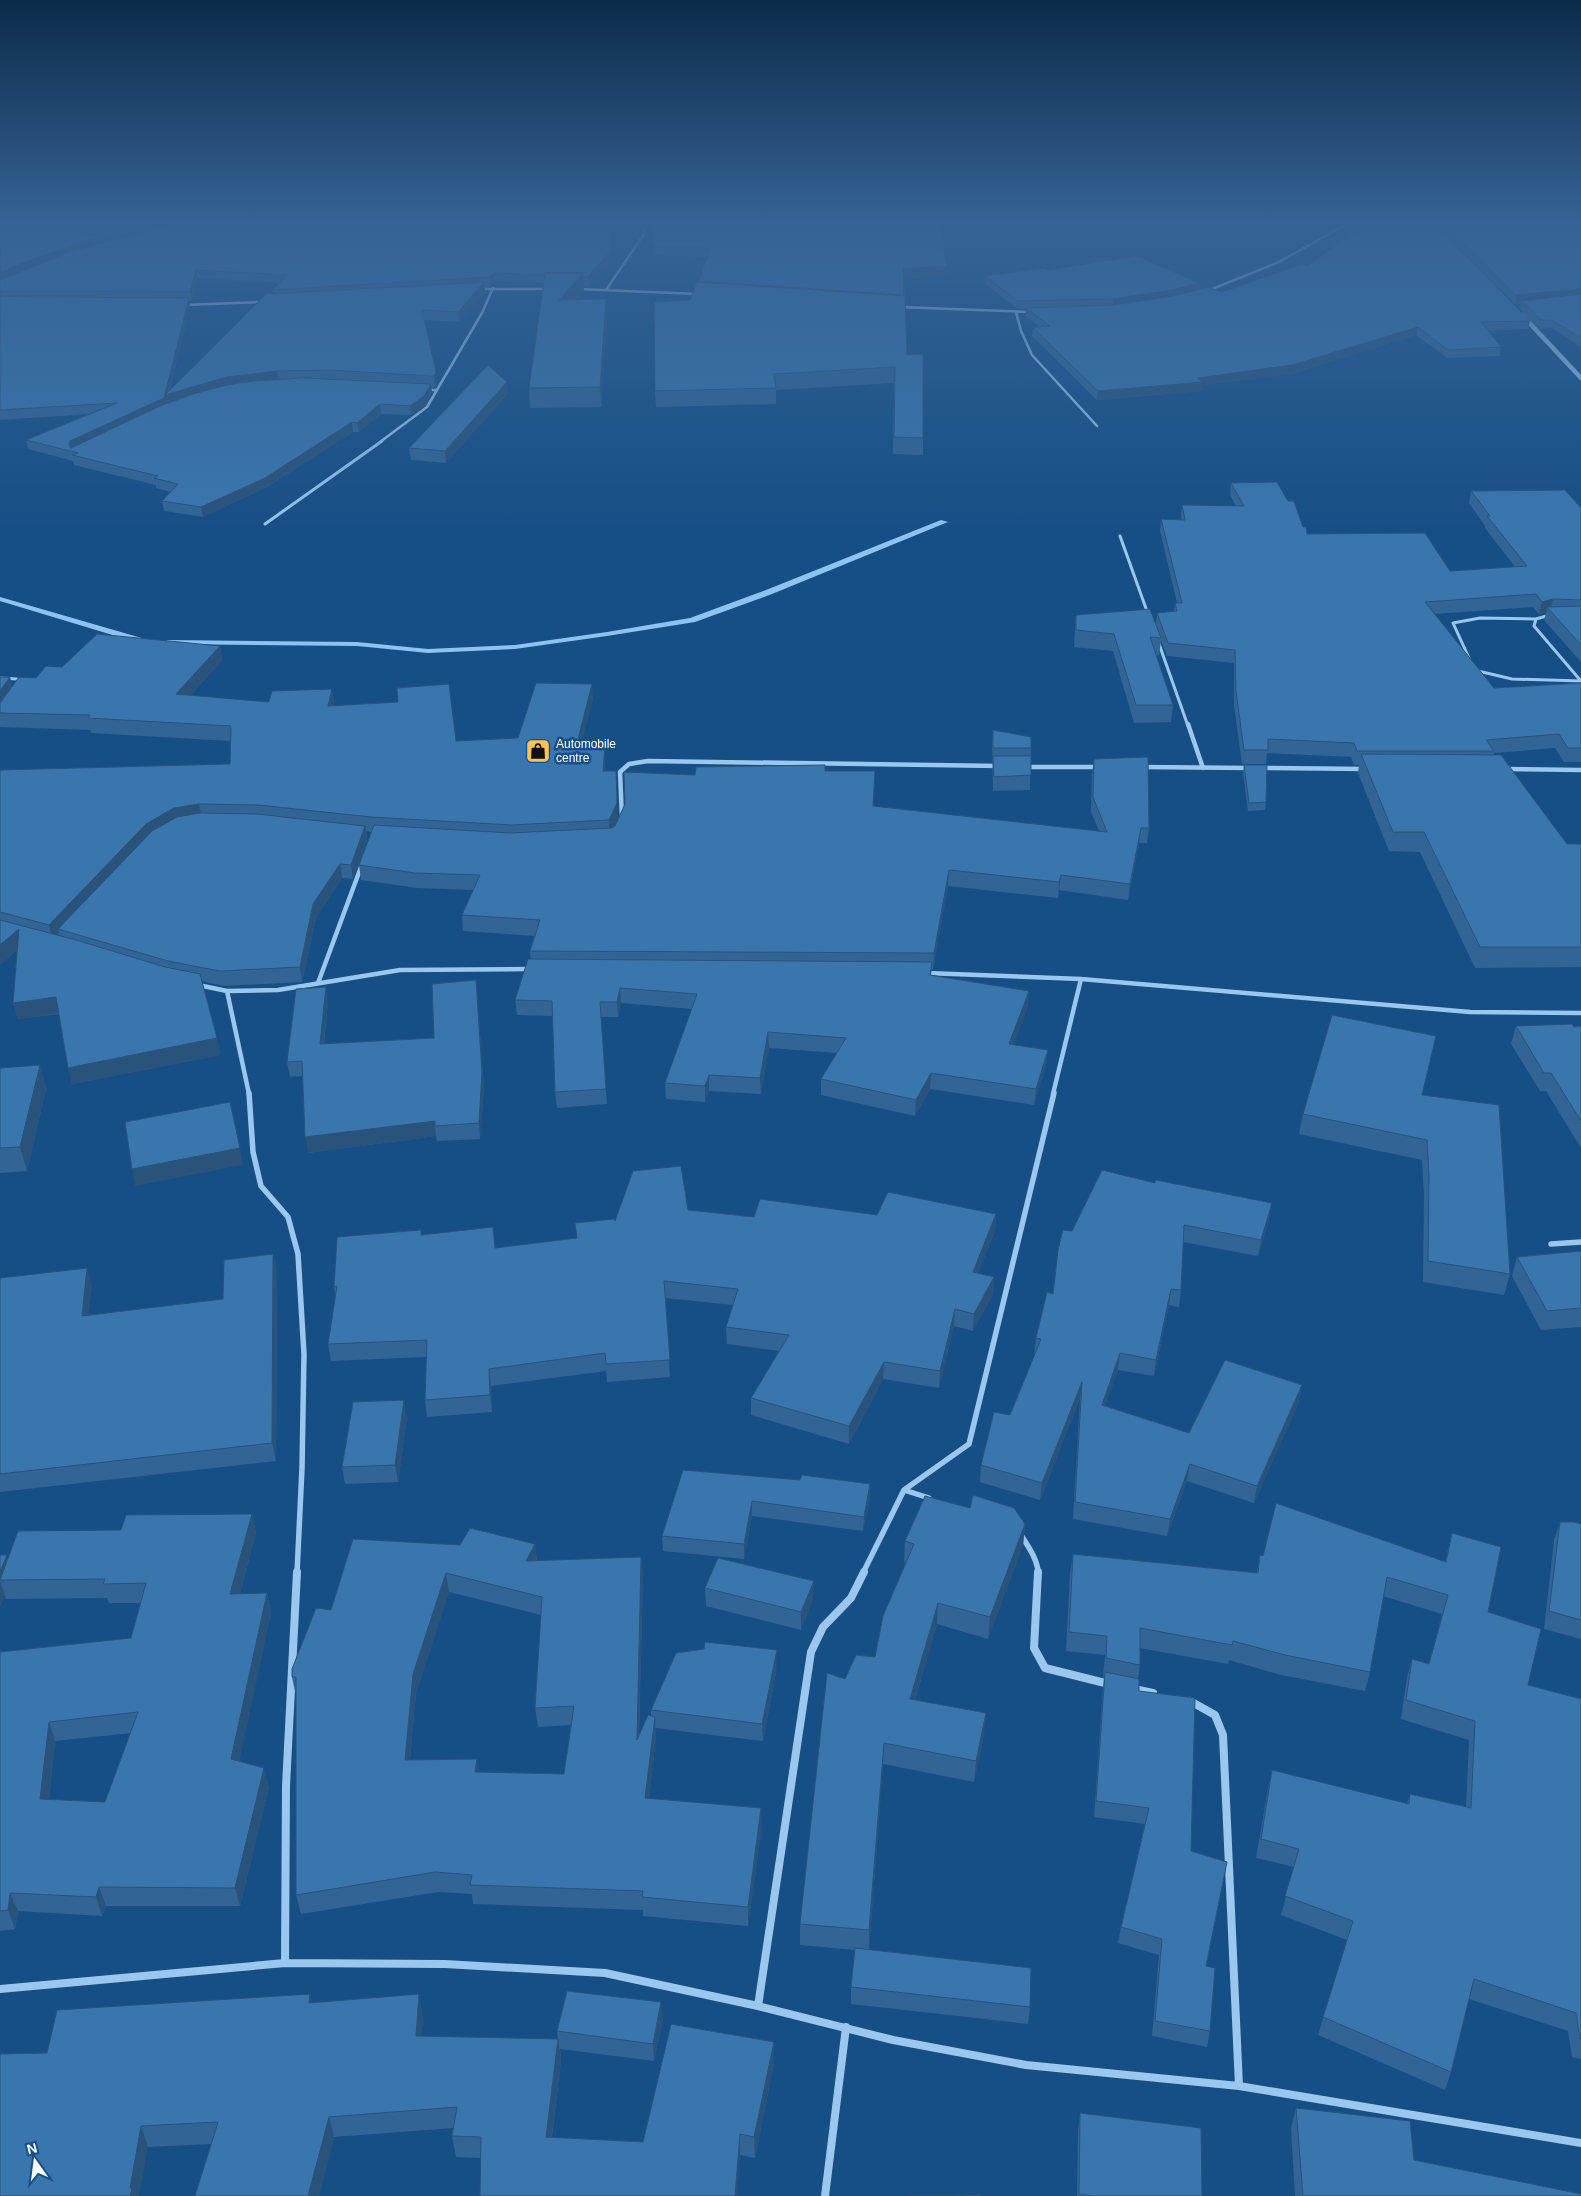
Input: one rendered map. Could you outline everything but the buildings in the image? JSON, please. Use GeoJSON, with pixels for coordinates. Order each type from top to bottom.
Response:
{"type":"FeatureCollection","features":[{"type":"Feature","properties":{"kind":"street"},"geometry":{"type":"LineString","coordinates":[[265,524],[419,415],[426,407],[474,326]]}},
{"type":"Feature","properties":{"kind":"street"},"geometry":{"type":"LineString","coordinates":[[1019,326],[1032,354],[1097,426]]}},
{"type":"Feature","properties":{"kind":"street"},"geometry":{"type":"LineString","coordinates":[[1532,326],[1581,378]]}},
{"type":"Feature","properties":{"kind":"street"},"geometry":{"type":"LineString","coordinates":[[417,389],[436,390]]}},
{"type":"Feature","properties":{"kind":"street"},"geometry":{"type":"LineString","coordinates":[[1120,536],[1148,616]]}},
{"type":"Feature","properties":{"kind":"street"},"geometry":{"type":"LineString","coordinates":[[1472,665],[1453,623],[1480,618],[1536,619],[1558,615]]}},
{"type":"Feature","properties":{"kind":"street"},"geometry":{"type":"LineString","coordinates":[[1536,619],[1534,626],[1581,681]]}},
{"type":"Feature","properties":{"kind":"street"},"geometry":{"type":"LineString","coordinates":[[1156,634],[1203,768]]}},
{"type":"Feature","properties":{"kind":"street"},"geometry":{"type":"LineString","coordinates":[[1476,669],[1493,676],[1530,680],[1581,681]]}},
{"type":"Feature","properties":{"kind":"street"},"geometry":{"type":"LineString","coordinates":[[0,678],[17,679],[22,686],[17,693]]}},
{"type":"Feature","properties":{"kind":"street"},"geometry":{"type":"LineString","coordinates":[[619,826],[622,819],[620,772],[629,764],[648,761],[1005,766]]}},
{"type":"Feature","properties":{"kind":"street"},"geometry":{"type":"LineString","coordinates":[[1025,767],[1104,767]]}},
{"type":"Feature","properties":{"kind":"street"},"geometry":{"type":"LineString","coordinates":[[1134,767],[1375,769]]}},
{"type":"Feature","properties":{"kind":"street"},"geometry":{"type":"LineString","coordinates":[[1502,769],[1581,770]]}},
{"type":"Feature","properties":{"kind":"street"},"geometry":{"type":"LineString","coordinates":[[318,983],[363,864]]}},
{"type":"Feature","properties":{"kind":"street"},"geometry":{"type":"LineString","coordinates":[[189,983],[227,991],[278,990],[400,970],[538,969]]}},
{"type":"Feature","properties":{"kind":"street"},"geometry":{"type":"LineString","coordinates":[[918,972],[1081,979],[1470,1012],[1581,1013]]}},
{"type":"Feature","properties":{"kind":"street"},"geometry":{"type":"LineString","coordinates":[[758,2006],[811,1652],[823,1627],[852,1598],[904,1490],[969,1444],[1081,979]]}},
{"type":"Feature","properties":{"kind":"street"},"geometry":{"type":"LineString","coordinates":[[227,991],[251,1103],[252,1152],[261,1186],[288,1217],[298,1254],[302,1334],[302,1468],[286,1786],[285,1963]]}},
{"type":"Feature","properties":{"kind":"street"},"geometry":{"type":"LineString","coordinates":[[1550,1244],[1581,1242]]}},
{"type":"Feature","properties":{"kind":"street"},"geometry":{"type":"LineString","coordinates":[[904,1490],[940,1502]]}},
{"type":"Feature","properties":{"kind":"street"},"geometry":{"type":"LineString","coordinates":[[1014,1525],[1029,1547],[1038,1568],[1034,1648],[1045,1668],[1055,1673],[1119,1686]]}},
{"type":"Feature","properties":{"kind":"street"},"geometry":{"type":"LineString","coordinates":[[1128,1688],[1165,1696]]}},
{"type":"Feature","properties":{"kind":"street"},"geometry":{"type":"LineString","coordinates":[[1183,1699],[1192,1701],[1214,1715],[1223,1735],[1239,2086]]}},
{"type":"Feature","properties":{"kind":"street"},"geometry":{"type":"LineString","coordinates":[[0,1989],[285,1963],[444,1964],[605,1973],[758,2006],[893,2040],[1026,2065],[1239,2086],[1581,2143]]}},
{"type":"Feature","properties":{"kind":"street"},"geometry":{"type":"LineString","coordinates":[[825,2196],[846,2028]]}},
{"type":"Feature","properties":{"kind":"waterway"},"geometry":{"type":"LineString","coordinates":[[168,642],[357,644],[428,651],[515,647],[607,634],[692,620],[769,592],[944,522]]}},
{"type":"Feature","properties":{"kind":"waterway"},"geometry":{"type":"LineString","coordinates":[[0,599],[142,641]]}},
{"type":"Feature","properties":{"kind":"place","name":"Automobile centre"},"geometry":{"type":"Point","coordinates":[538,751]}}]}
